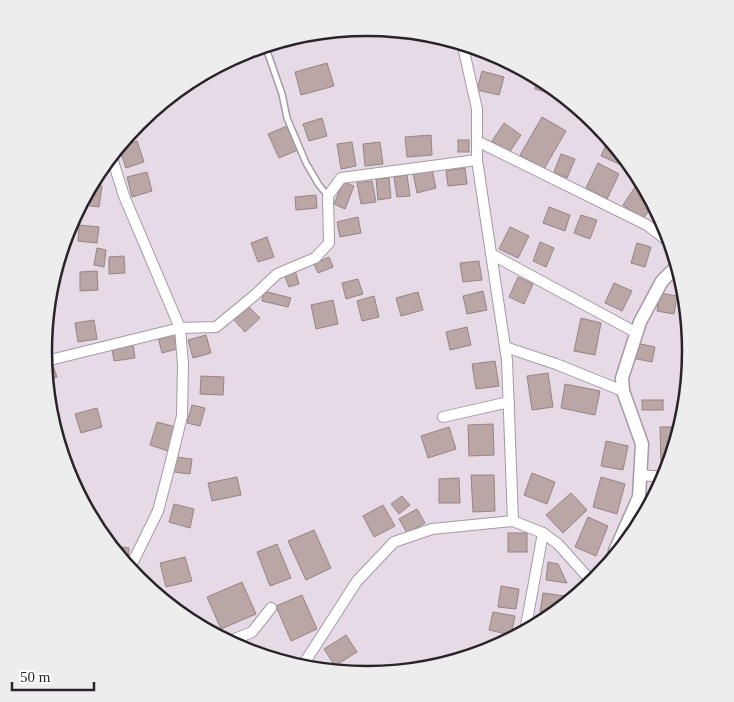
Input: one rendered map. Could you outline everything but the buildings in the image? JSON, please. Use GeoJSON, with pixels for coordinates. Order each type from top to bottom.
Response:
{"type":"FeatureCollection","features":[{"type":"Feature","properties":{"kind":"street"},"geometry":{"type":"LineString","coordinates":[[464,52],[476,109],[477,160],[505,347],[513,521]]}},
{"type":"Feature","properties":{"kind":"street"},"geometry":{"type":"LineString","coordinates":[[476,141],[647,225],[659,234]]}},
{"type":"Feature","properties":{"kind":"street"},"geometry":{"type":"LineString","coordinates":[[52,359],[180,328],[216,327],[277,274],[315,258],[329,243],[328,196],[340,178],[477,160]]}},
{"type":"Feature","properties":{"kind":"street"},"geometry":{"type":"LineString","coordinates":[[114,164],[124,196],[180,328],[183,365],[182,416],[158,511],[133,562]]}},
{"type":"Feature","properties":{"kind":"street"},"geometry":{"type":"LineString","coordinates":[[491,254],[636,333]]}},
{"type":"Feature","properties":{"kind":"street"},"geometry":{"type":"LineString","coordinates":[[621,537],[639,497],[642,444],[623,391],[622,378],[640,322],[662,281],[671,272]]}},
{"type":"Feature","properties":{"kind":"street"},"geometry":{"type":"LineString","coordinates":[[505,347],[556,364],[623,391]]}},
{"type":"Feature","properties":{"kind":"street"},"geometry":{"type":"LineString","coordinates":[[443,417],[508,402]]}},
{"type":"Feature","properties":{"kind":"street"},"geometry":{"type":"LineString","coordinates":[[640,476],[655,477]]}},
{"type":"Feature","properties":{"kind":"street"},"geometry":{"type":"LineString","coordinates":[[306,660],[357,581],[394,542],[432,529],[513,521],[543,533],[558,544],[587,577]]}},
{"type":"Feature","properties":{"kind":"street"},"geometry":{"type":"LineString","coordinates":[[527,622],[543,533]]}},
{"type":"Feature","properties":{"kind":"street"},"geometry":{"type":"LineString","coordinates":[[238,638],[252,632],[271,608]]}},
{"type":"Feature","properties":{"kind":"lane"},"geometry":{"type":"LineString","coordinates":[[268,53],[282,94],[287,118],[306,164],[328,196]]}}]}
